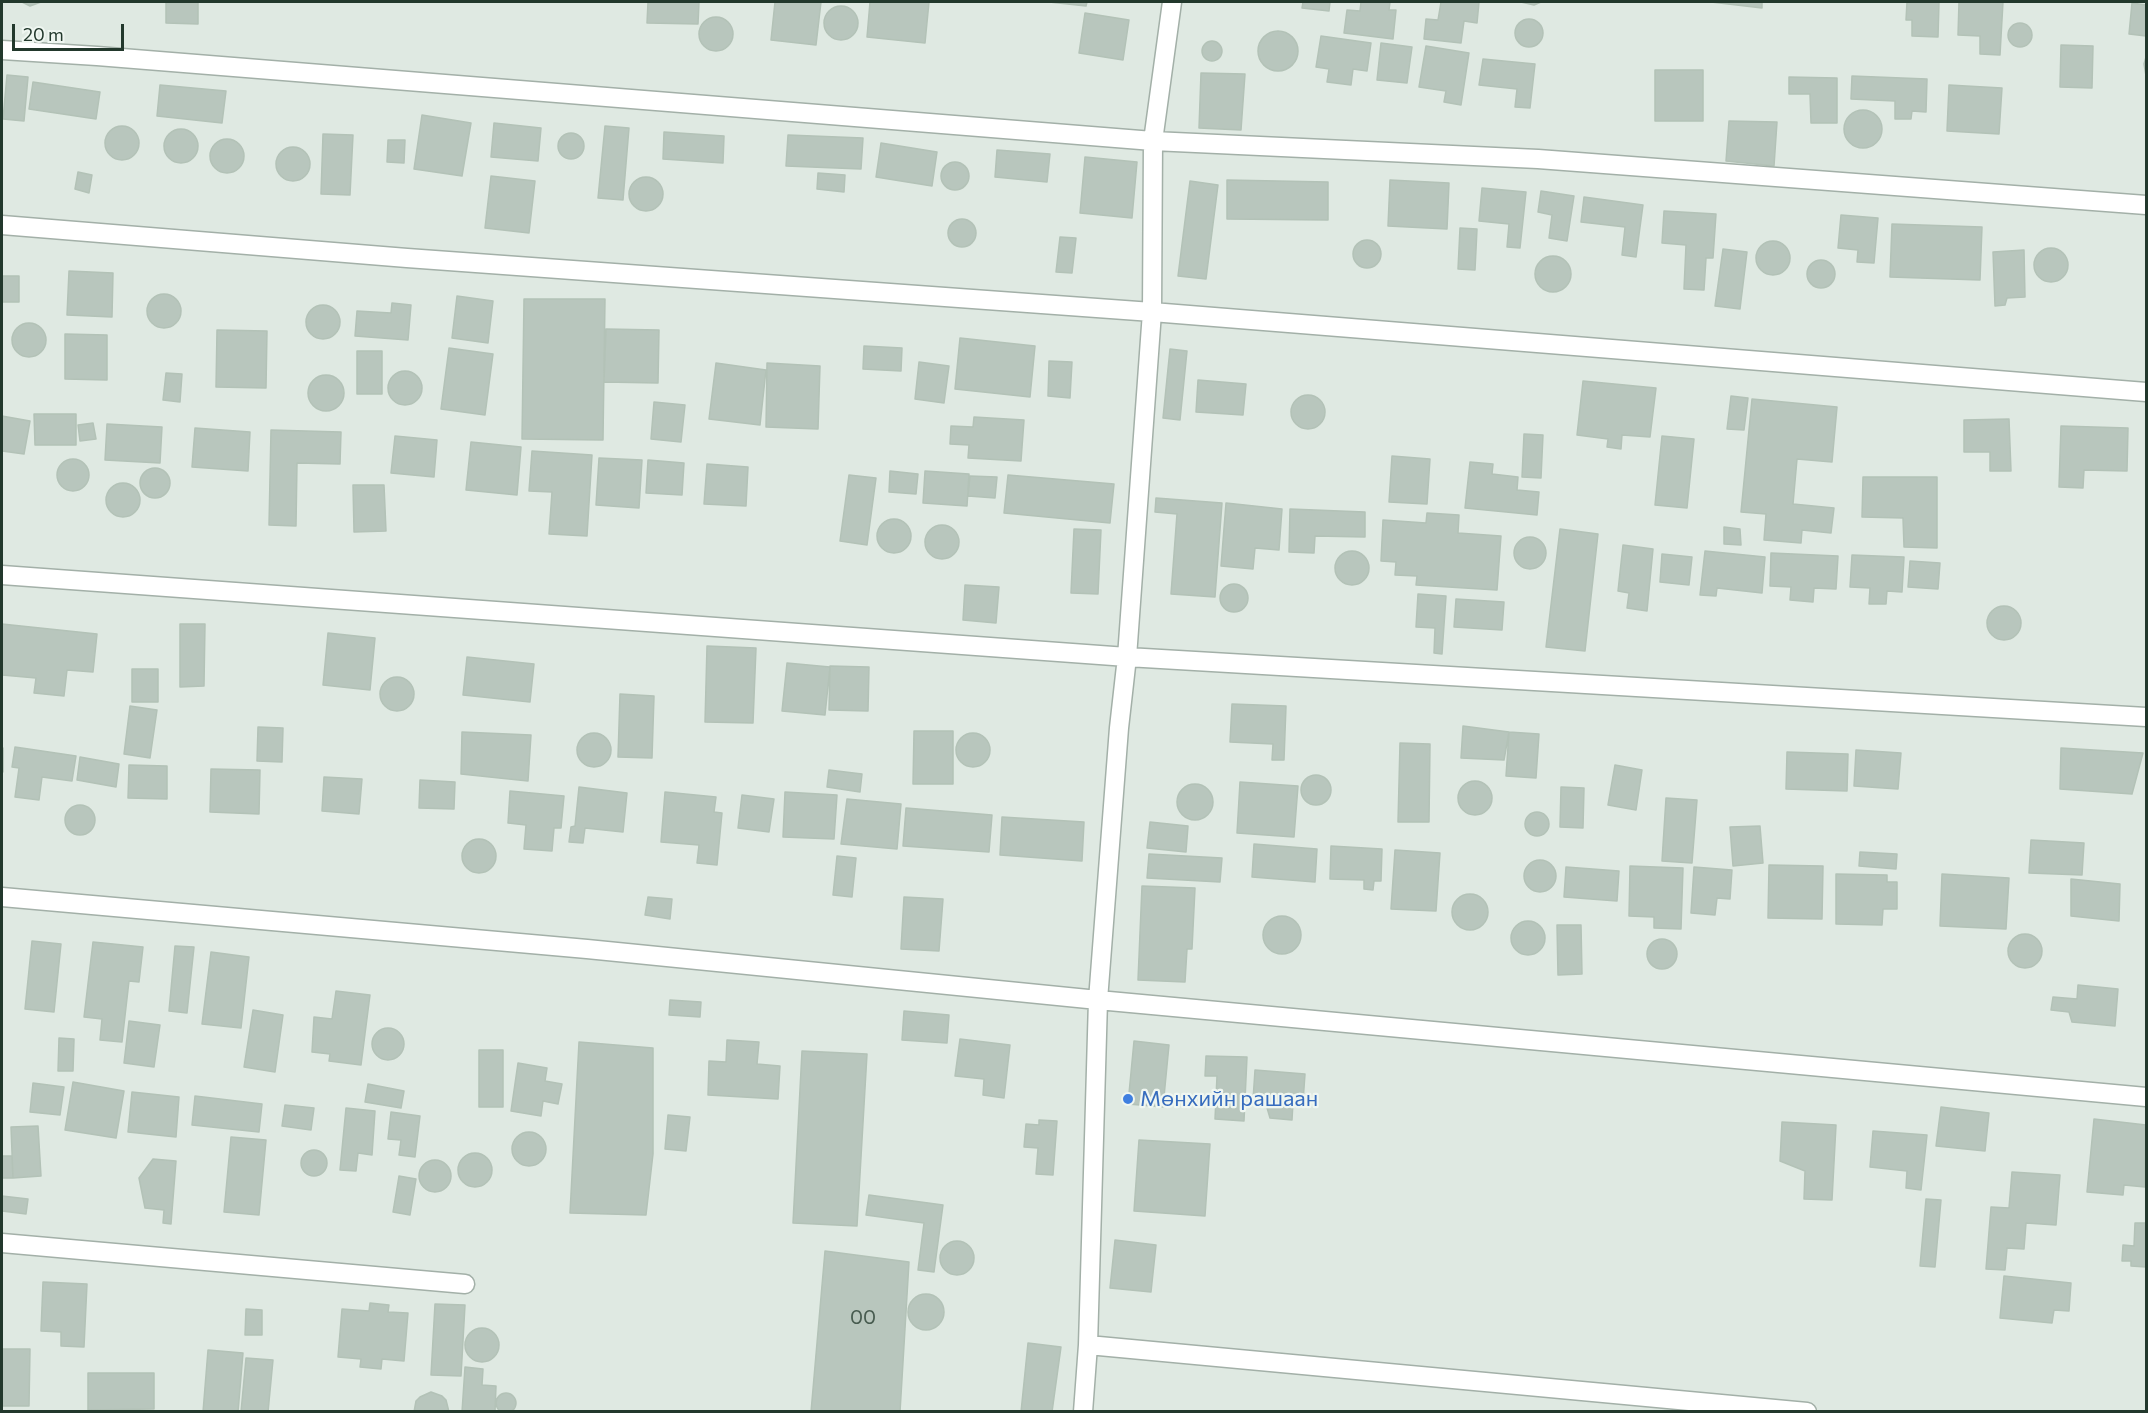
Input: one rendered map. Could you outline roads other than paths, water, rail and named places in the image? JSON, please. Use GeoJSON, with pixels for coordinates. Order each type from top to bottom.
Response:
{"type":"FeatureCollection","features":[{"type":"Feature","properties":{"kind":"street"},"geometry":{"type":"LineString","coordinates":[[1083,1412],[1088,1345],[1098,1000],[1119,728],[1127,657],[1152,312],[1153,141],[1172,2]]}},
{"type":"Feature","properties":{"kind":"street"},"geometry":{"type":"LineString","coordinates":[[2,51],[109,57],[1153,141],[1538,159],[2146,206]]}},
{"type":"Feature","properties":{"kind":"street"},"geometry":{"type":"LineString","coordinates":[[2,225],[407,258],[1152,312],[2146,392]]}},
{"type":"Feature","properties":{"kind":"street"},"geometry":{"type":"LineString","coordinates":[[2,574],[1127,657],[2146,717]]}},
{"type":"Feature","properties":{"kind":"street"},"geometry":{"type":"LineString","coordinates":[[2,897],[587,949],[1098,1000],[2146,1097]]}},
{"type":"Feature","properties":{"kind":"street"},"geometry":{"type":"LineString","coordinates":[[2,1243],[465,1284]]}},
{"type":"Feature","properties":{"kind":"street"},"geometry":{"type":"LineString","coordinates":[[1088,1345],[1807,1412]]}},
{"type":"Feature","properties":{"kind":"place","name":"Мөнхийн рашаан"},"geometry":{"type":"Point","coordinates":[1128,1099]}}]}
